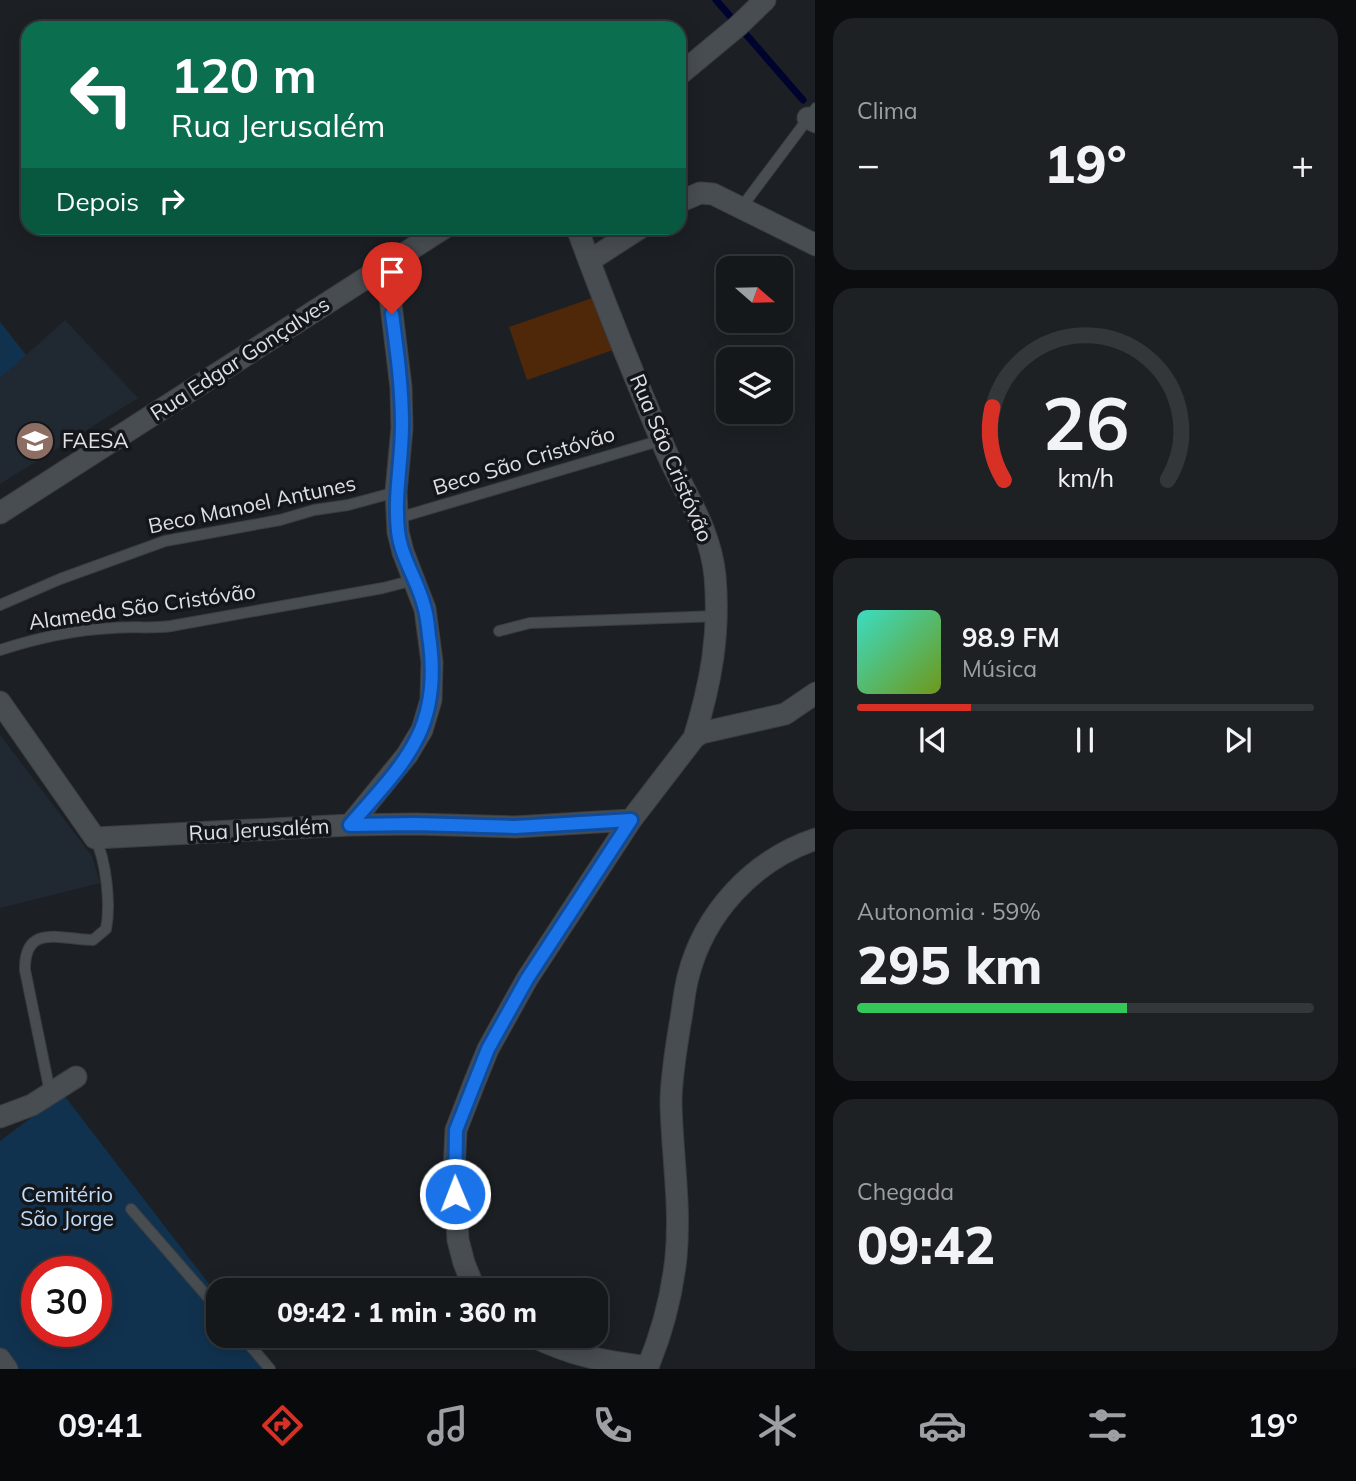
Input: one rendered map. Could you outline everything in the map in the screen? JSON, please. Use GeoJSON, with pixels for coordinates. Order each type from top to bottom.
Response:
{"type":"FeatureCollection","features":[{"type":"Feature","properties":{"kind":"street"},"geometry":{"type":"LineString","coordinates":[[686,69],[765,0]]}},
{"type":"Feature","properties":{"kind":"street"},"geometry":{"type":"LineString","coordinates":[[686,198],[706,192],[815,245]]}},
{"type":"Feature","properties":{"kind":"street","name":"Rua Edgar Gonçalves"},"geometry":{"type":"LineString","coordinates":[[0,513],[433,235]]}},
{"type":"Feature","properties":{"kind":"street","name":"Rua São Cristóvão"},"geometry":{"type":"LineString","coordinates":[[580,235],[662,440],[707,536],[715,576],[718,616],[712,673],[694,738]]}},
{"type":"Feature","properties":{"kind":"street"},"geometry":{"type":"LineString","coordinates":[[589,261],[629,235]]}},
{"type":"Feature","properties":{"kind":"street"},"geometry":{"type":"LineString","coordinates":[[350,825],[407,755],[422,730],[428,713],[432,662],[425,609],[398,532],[396,492],[402,428],[401,387],[386,264]]}},
{"type":"Feature","properties":{"kind":"street"},"geometry":{"type":"LineString","coordinates":[[470,1278],[458,1240],[454,1171],[456,1130],[488,1049],[527,979],[631,820],[694,738],[701,733],[785,714],[815,693]]}},
{"type":"Feature","properties":{"kind":"street"},"geometry":{"type":"LineString","coordinates":[[0,702],[95,838]]}},
{"type":"Feature","properties":{"kind":"street","name":"Rua Jerusalém"},"geometry":{"type":"LineString","coordinates":[[95,838],[350,825],[515,827],[631,820]]}},
{"type":"Feature","properties":{"kind":"street"},"geometry":{"type":"LineString","coordinates":[[559,1348],[593,1360],[647,1368],[658,1345],[667,1315],[676,1257],[677,1206],[671,1102],[674,1064],[688,977],[705,934],[720,906],[755,872],[774,858],[797,845],[815,839]]}},
{"type":"Feature","properties":{"kind":"street"},"geometry":{"type":"LineString","coordinates":[[0,1116],[32,1105],[76,1077]]}},
{"type":"Feature","properties":{"kind":"street"},"geometry":{"type":"LineString","coordinates":[[0,1359],[7,1369]]}},
{"type":"Feature","properties":{"kind":"lane"},"geometry":{"type":"LineString","coordinates":[[741,208],[813,116]]}},
{"type":"Feature","properties":{"kind":"lane","name":"Beco São Cristóvão"},"geometry":{"type":"LineString","coordinates":[[398,518],[662,440]]}},
{"type":"Feature","properties":{"kind":"lane","name":"Beco Manoel Antunes"},"geometry":{"type":"LineString","coordinates":[[0,605],[60,579],[165,541],[280,520],[396,492]]}},
{"type":"Feature","properties":{"kind":"lane","name":"Alameda São Cristóvão"},"geometry":{"type":"LineString","coordinates":[[0,650],[49,635],[115,627],[147,629],[171,626],[414,580]]}},
{"type":"Feature","properties":{"kind":"lane"},"geometry":{"type":"LineString","coordinates":[[499,631],[530,622],[718,616]]}},
{"type":"Feature","properties":{"kind":"lane"},"geometry":{"type":"LineString","coordinates":[[50,1092],[25,970],[25,958],[33,942],[43,937],[55,935],[93,940],[106,929],[108,911],[102,852],[95,838]]}},
{"type":"Feature","properties":{"kind":"lane"},"geometry":{"type":"LineString","coordinates":[[131,1209],[206,1295]]}},
{"type":"Feature","properties":{"kind":"lane"},"geometry":{"type":"LineString","coordinates":[[252,1348],[270,1369]]}},
{"type":"Feature","properties":{"kind":"shaded area","name":"FAESA"},"geometry":{"type":"Polygon","coordinates":[[[65,320],[138,398],[0,484],[0,322],[26,355],[65,320]]]}},
{"type":"Feature","properties":{"kind":"shaded area"},"geometry":{"type":"Polygon","coordinates":[[[0,735],[92,856],[100,883],[0,908],[0,735]]]}},
{"type":"Feature","properties":{"kind":"green space"},"geometry":{"type":"Polygon","coordinates":[[[0,322],[26,355],[0,378],[0,322]]]}},
{"type":"Feature","properties":{"kind":"green space","name":"Cemitério São Jorge"},"geometry":{"type":"Polygon","coordinates":[[[63,1094],[206,1280],[206,1348],[258,1348],[274,1369],[16,1369],[0,1348],[0,1141],[63,1094]]]}},
{"type":"Feature","properties":{"kind":"building"},"geometry":{"type":"Polygon","coordinates":[[[595,297],[613,350],[527,380],[509,327],[595,297]]]}},
{"type":"Feature","properties":{"kind":"waterway"},"geometry":{"type":"LineString","coordinates":[[716,0],[803,100]]}},
{"type":"Feature","properties":{"kind":"place","name":"FAESA"},"geometry":{"type":"Point","coordinates":[35,441]}},
{"type":"Feature","properties":{"kind":"route"},"geometry":{"type":"LineString","coordinates":[[392,314],[401,387],[402,428],[396,492],[398,532],[425,609],[432,662],[430,701],[416,742],[350,825],[515,827],[631,820],[527,979],[488,1049],[456,1130],[455,1194]]}}]}
